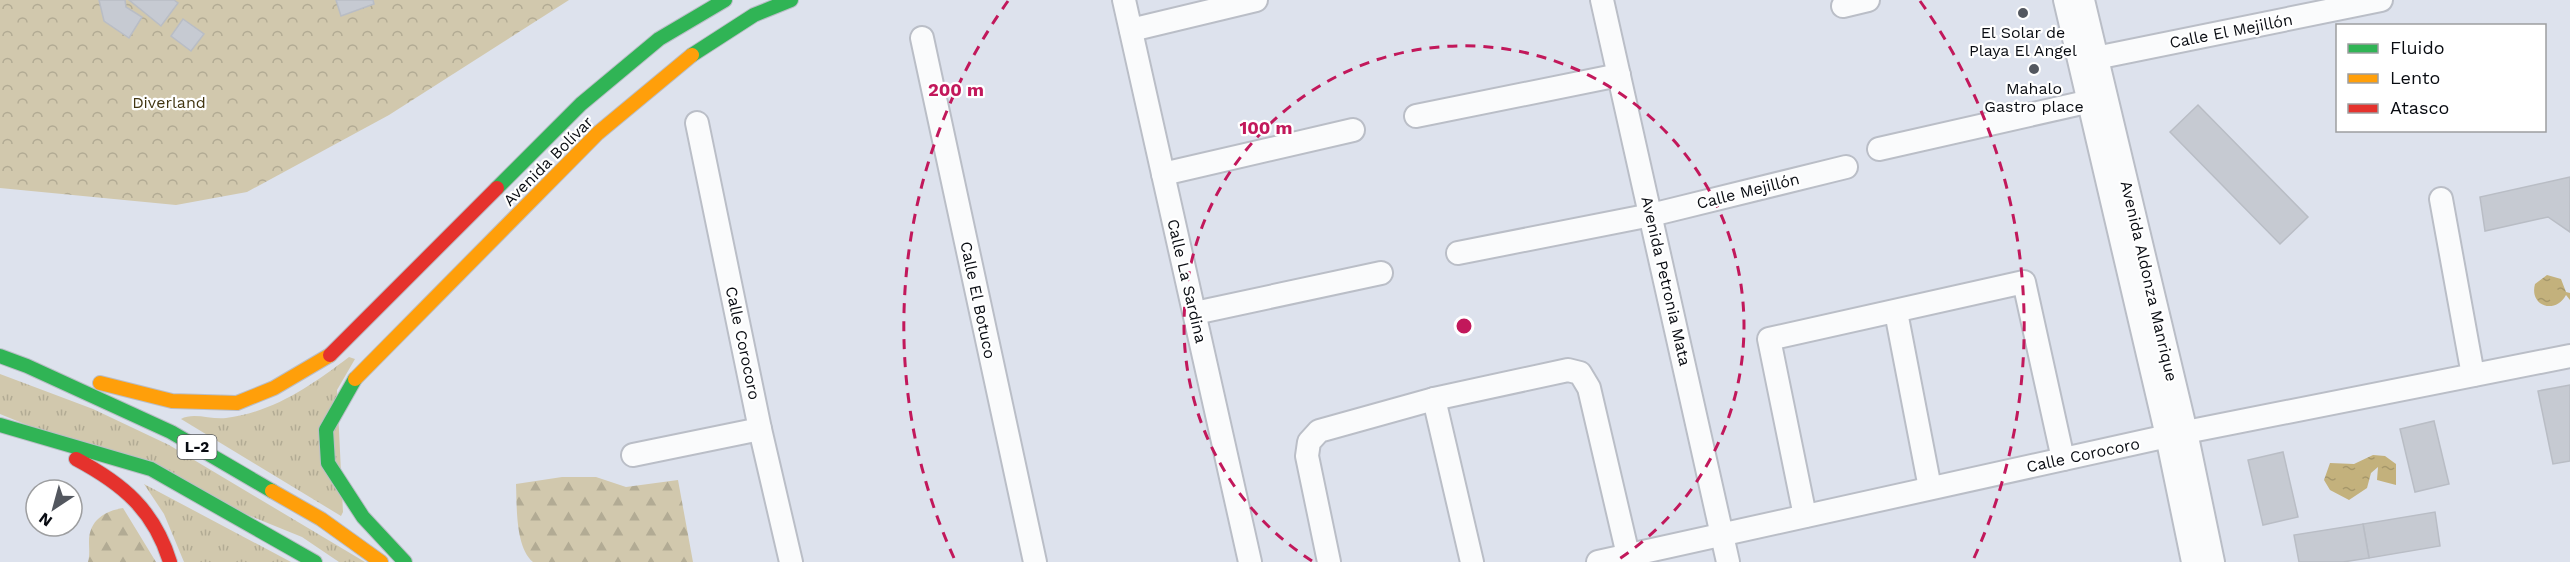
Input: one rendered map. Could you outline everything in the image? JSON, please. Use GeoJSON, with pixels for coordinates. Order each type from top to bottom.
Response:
{"type":"FeatureCollection","features":[{"type":"Feature","properties":{"kind":"main road","name":"Avenida Bolívar"},"geometry":{"type":"LineString","coordinates":[[27,366],[172,401],[237,403],[274,388],[330,355],[581,104],[659,39],[725,0]]}},
{"type":"Feature","properties":{"kind":"main road","name":"Avenida Bolívar"},"geometry":{"type":"LineString","coordinates":[[405,562],[363,517],[328,463],[326,430],[355,379],[598,133],[699,49],[754,15],[791,0]]}},
{"type":"Feature","properties":{"kind":"main road","name":"L-2"},"geometry":{"type":"LineString","coordinates":[[0,356],[27,366],[171,432],[321,519],[381,562]]}},
{"type":"Feature","properties":{"kind":"main road","name":"L-2"},"geometry":{"type":"LineString","coordinates":[[5,426],[97,470],[122,488],[147,512],[161,532],[170,562]]}},
{"type":"Feature","properties":{"kind":"main road","name":"L-2"},"geometry":{"type":"LineString","coordinates":[[5,426],[151,469],[315,562]]}},
{"type":"Feature","properties":{"kind":"street","name":"Calle La Sardina"},"geometry":{"type":"LineString","coordinates":[[1124,0],[1250,562]]}},
{"type":"Feature","properties":{"kind":"street"},"geometry":{"type":"LineString","coordinates":[[1131,30],[1256,0]]}},
{"type":"Feature","properties":{"kind":"street","name":"Avenida Petronia Mata"},"geometry":{"type":"LineString","coordinates":[[1602,0],[1728,562]]}},
{"type":"Feature","properties":{"kind":"street"},"geometry":{"type":"LineString","coordinates":[[1843,6],[1868,0]]}},
{"type":"Feature","properties":{"kind":"street","name":"Avenida Aldonza Manrique"},"geometry":{"type":"LineString","coordinates":[[2065,0],[2088,60],[2176,434],[2213,562]]}},
{"type":"Feature","properties":{"kind":"street","name":"Avenida Aldonza Manrique"},"geometry":{"type":"LineString","coordinates":[[2083,0],[2088,60]]}},
{"type":"Feature","properties":{"kind":"street","name":"Calle El Mejillón"},"geometry":{"type":"LineString","coordinates":[[2088,60],[2381,0]]}},
{"type":"Feature","properties":{"kind":"street","name":"Calle El Botuco"},"geometry":{"type":"LineString","coordinates":[[922,38],[1035,562]]}},
{"type":"Feature","properties":{"kind":"street"},"geometry":{"type":"LineString","coordinates":[[1416,116],[1619,75]]}},
{"type":"Feature","properties":{"kind":"street"},"geometry":{"type":"LineString","coordinates":[[1878,149],[2097,99]]}},
{"type":"Feature","properties":{"kind":"street","name":"Calle Corocoro"},"geometry":{"type":"LineString","coordinates":[[697,123],[760,429],[791,562]]}},
{"type":"Feature","properties":{"kind":"street"},"geometry":{"type":"LineString","coordinates":[[1163,174],[1353,130]]}},
{"type":"Feature","properties":{"kind":"street","name":"Calle Mejillón"},"geometry":{"type":"LineString","coordinates":[[1458,253],[1651,215],[1846,168]]}},
{"type":"Feature","properties":{"kind":"street"},"geometry":{"type":"LineString","coordinates":[[2441,199],[2473,375]]}},
{"type":"Feature","properties":{"kind":"street"},"geometry":{"type":"LineString","coordinates":[[1195,313],[1380,273]]}},
{"type":"Feature","properties":{"kind":"street"},"geometry":{"type":"LineString","coordinates":[[1805,516],[1769,339],[2024,282],[2063,459]]}},
{"type":"Feature","properties":{"kind":"street"},"geometry":{"type":"LineString","coordinates":[[1896,312],[1930,488]]}},
{"type":"Feature","properties":{"kind":"street","name":"Calle Corocoro"},"geometry":{"type":"LineString","coordinates":[[1598,562],[2176,434],[2570,356]]}},
{"type":"Feature","properties":{"kind":"street"},"geometry":{"type":"LineString","coordinates":[[1329,562],[1307,456],[1309,442],[1319,431],[1434,399],[1568,370],[1580,373],[1589,388],[1628,555]]}},
{"type":"Feature","properties":{"kind":"street"},"geometry":{"type":"LineString","coordinates":[[1434,399],[1472,562]]}},
{"type":"Feature","properties":{"kind":"street"},"geometry":{"type":"LineString","coordinates":[[633,455],[760,429]]}},
{"type":"Feature","properties":{"kind":"street","name":"Avenida Aldonza Manrique"},"geometry":{"type":"LineString","coordinates":[[2176,434],[2193,562]]}},
{"type":"Feature","properties":{"kind":"green space","name":"Diverland"},"geometry":{"type":"Polygon","coordinates":[[[0,0],[569,0],[389,115],[247,192],[176,205],[0,188],[0,0]]]}},
{"type":"Feature","properties":{"kind":"green space"},"geometry":{"type":"Polygon","coordinates":[[[349,357],[355,359],[337,390],[343,512],[341,516],[181,419],[191,416],[226,418],[260,410],[292,396],[349,357]]]}},
{"type":"Feature","properties":{"kind":"green space"},"geometry":{"type":"Polygon","coordinates":[[[0,374],[93,409],[169,445],[365,562],[339,562],[302,537],[0,414],[0,374]]]}},
{"type":"Feature","properties":{"kind":"green space"},"geometry":{"type":"Polygon","coordinates":[[[562,477],[596,477],[626,487],[678,480],[693,562],[533,562],[527,555],[520,537],[516,484],[562,477]]]}},
{"type":"Feature","properties":{"kind":"green space"},"geometry":{"type":"Polygon","coordinates":[[[144,484],[291,562],[184,562],[164,514],[144,484]]]}},
{"type":"Feature","properties":{"kind":"green space"},"geometry":{"type":"Polygon","coordinates":[[[123,508],[156,562],[88,562],[90,534],[95,522],[110,511],[123,508]]]}},
{"type":"Feature","properties":{"kind":"water"},"geometry":{"type":"Polygon","coordinates":[[[2547,275],[2561,279],[2566,292],[2570,293],[2570,300],[2566,295],[2556,305],[2544,305],[2539,302],[2534,292],[2535,284],[2547,275]]]}},
{"type":"Feature","properties":{"kind":"water"},"geometry":{"type":"Polygon","coordinates":[[[2373,455],[2385,456],[2396,464],[2396,485],[2377,480],[2378,467],[2371,473],[2367,488],[2349,500],[2330,490],[2324,480],[2330,463],[2354,464],[2373,455]]]}},
{"type":"Feature","properties":{"kind":"building"},"geometry":{"type":"Polygon","coordinates":[[[99,0],[125,0],[126,7],[142,17],[129,38],[104,21],[99,0]]]}},
{"type":"Feature","properties":{"kind":"building"},"geometry":{"type":"Polygon","coordinates":[[[129,0],[174,0],[178,3],[161,26],[129,0]]]}},
{"type":"Feature","properties":{"kind":"building"},"geometry":{"type":"Polygon","coordinates":[[[336,0],[373,0],[374,4],[341,16],[336,0]]]}},
{"type":"Feature","properties":{"kind":"building"},"geometry":{"type":"Polygon","coordinates":[[[183,19],[204,34],[191,51],[171,36],[183,19]]]}},
{"type":"Feature","properties":{"kind":"building"},"geometry":{"type":"Polygon","coordinates":[[[2198,105],[2308,217],[2280,244],[2170,132],[2198,105]]]}},
{"type":"Feature","properties":{"kind":"building"},"geometry":{"type":"Polygon","coordinates":[[[2570,177],[2570,232],[2548,217],[2485,231],[2480,197],[2570,177]]]}},
{"type":"Feature","properties":{"kind":"building"},"geometry":{"type":"Polygon","coordinates":[[[2570,385],[2570,461],[2553,464],[2538,391],[2570,385]]]}},
{"type":"Feature","properties":{"kind":"building"},"geometry":{"type":"Polygon","coordinates":[[[2434,421],[2449,484],[2415,492],[2400,429],[2434,421]]]}},
{"type":"Feature","properties":{"kind":"building"},"geometry":{"type":"Polygon","coordinates":[[[2283,452],[2298,517],[2263,525],[2248,460],[2283,452]]]}},
{"type":"Feature","properties":{"kind":"building"},"geometry":{"type":"Polygon","coordinates":[[[2435,512],[2440,546],[2369,558],[2363,524],[2435,512]]]}},
{"type":"Feature","properties":{"kind":"building"},"geometry":{"type":"Polygon","coordinates":[[[2363,524],[2369,558],[2343,562],[2299,562],[2294,535],[2363,524]]]}},
{"type":"Feature","properties":{"kind":"traffic: fast"},"geometry":{"type":"LineString","coordinates":[[497,188],[581,104],[659,39],[725,0]]}},
{"type":"Feature","properties":{"kind":"traffic: fast"},"geometry":{"type":"LineString","coordinates":[[692,55],[754,15],[791,0]]}},
{"type":"Feature","properties":{"kind":"traffic: fast"},"geometry":{"type":"LineString","coordinates":[[0,356],[27,366],[171,432],[272,491]]}},
{"type":"Feature","properties":{"kind":"traffic: fast"},"geometry":{"type":"LineString","coordinates":[[355,379],[326,430],[328,463],[363,517],[405,562]]}},
{"type":"Feature","properties":{"kind":"traffic: fast"},"geometry":{"type":"LineString","coordinates":[[0,425],[151,469],[315,562]]}},
{"type":"Feature","properties":{"kind":"traffic: slow"},"geometry":{"type":"LineString","coordinates":[[355,379],[598,133],[692,55]]}},
{"type":"Feature","properties":{"kind":"traffic: slow"},"geometry":{"type":"LineString","coordinates":[[100,383],[172,401],[237,403],[274,388],[330,355]]}},
{"type":"Feature","properties":{"kind":"traffic: slow"},"geometry":{"type":"LineString","coordinates":[[272,491],[321,519],[381,562]]}},
{"type":"Feature","properties":{"kind":"traffic: jam"},"geometry":{"type":"LineString","coordinates":[[330,355],[497,188]]}},
{"type":"Feature","properties":{"kind":"traffic: jam"},"geometry":{"type":"LineString","coordinates":[[76,459],[108,478],[135,500],[155,527],[170,562]]}},
{"type":"Feature","properties":{"kind":"place","name":"El Solar de Playa El Angel"},"geometry":{"type":"Point","coordinates":[2023,13]}},
{"type":"Feature","properties":{"kind":"place","name":"Mahalo Gastro place"},"geometry":{"type":"Point","coordinates":[2034,69]}}]}
